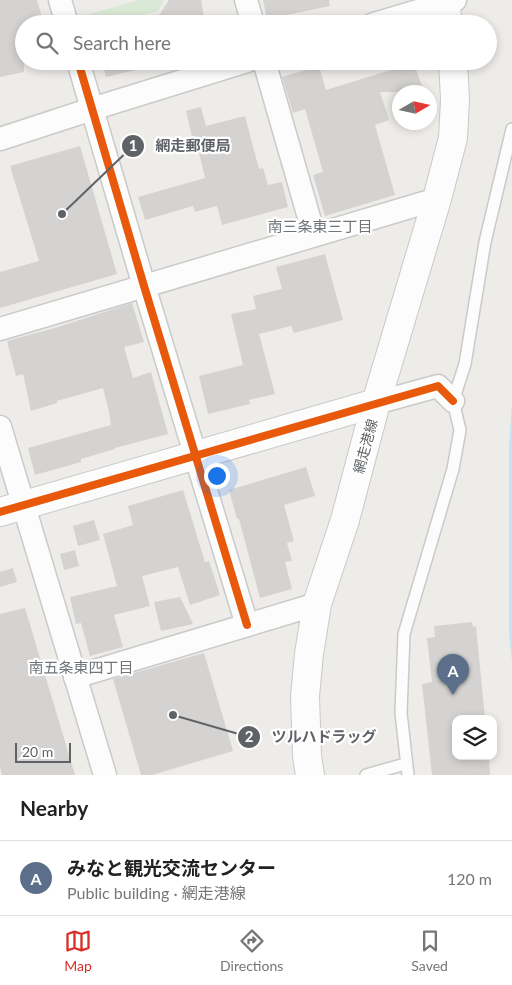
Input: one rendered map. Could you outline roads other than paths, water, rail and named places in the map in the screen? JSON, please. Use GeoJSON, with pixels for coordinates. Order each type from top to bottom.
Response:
{"type":"FeatureCollection","features":[{"type":"Feature","properties":{"kind":"main road","name":"網走港線"},"geometry":{"type":"LineString","coordinates":[[310,775],[307,756],[305,696],[317,604],[345,520],[376,403],[453,138],[455,99],[453,70]]}},
{"type":"Feature","properties":{"kind":"main road"},"geometry":{"type":"LineString","coordinates":[[12,508],[376,403]]}},
{"type":"Feature","properties":{"kind":"street"},"geometry":{"type":"LineString","coordinates":[[60,0],[64,15]]}},
{"type":"Feature","properties":{"kind":"street"},"geometry":{"type":"LineString","coordinates":[[246,0],[250,15]]}},
{"type":"Feature","properties":{"kind":"street"},"geometry":{"type":"LineString","coordinates":[[413,15],[448,7]]}},
{"type":"Feature","properties":{"kind":"street"},"geometry":{"type":"LineString","coordinates":[[81,70],[247,625]]}},
{"type":"Feature","properties":{"kind":"street"},"geometry":{"type":"LineString","coordinates":[[0,139],[219,70]]}},
{"type":"Feature","properties":{"kind":"street"},"geometry":{"type":"LineString","coordinates":[[267,70],[314,235]]}},
{"type":"Feature","properties":{"kind":"street"},"geometry":{"type":"LineString","coordinates":[[0,329],[437,198]]}},
{"type":"Feature","properties":{"kind":"street"},"geometry":{"type":"LineString","coordinates":[[376,403],[438,386],[454,401]]}},
{"type":"Feature","properties":{"kind":"street"},"geometry":{"type":"LineString","coordinates":[[0,427],[12,508],[75,677],[105,775]]}},
{"type":"Feature","properties":{"kind":"street"},"geometry":{"type":"LineString","coordinates":[[75,677],[317,604]]}},
{"type":"Feature","properties":{"kind":"lane"},"geometry":{"type":"LineString","coordinates":[[366,775],[406,770],[401,713],[404,634],[453,469],[459,442],[460,430],[454,401],[464,364],[485,242],[512,129]]}},
{"type":"Feature","properties":{"kind":"water"},"geometry":{"type":"Polygon","coordinates":[[[512,404],[512,662],[509,632],[509,446],[512,404]]]}},
{"type":"Feature","properties":{"kind":"place","name":"網走郵便局"},"geometry":{"type":"Point","coordinates":[62,214]}},
{"type":"Feature","properties":{"kind":"place","name":"みなと観光交流センター"},"geometry":{"type":"Point","coordinates":[453,695]}},
{"type":"Feature","properties":{"kind":"place","name":"ツルハドラッグ"},"geometry":{"type":"Point","coordinates":[173,715]}},
{"type":"Feature","properties":{"kind":"district","name":"南三条東三丁目"},"geometry":{"type":"Point","coordinates":[320,226]}},
{"type":"Feature","properties":{"kind":"district","name":"南五条東四丁目"},"geometry":{"type":"Point","coordinates":[81,667]}}]}
